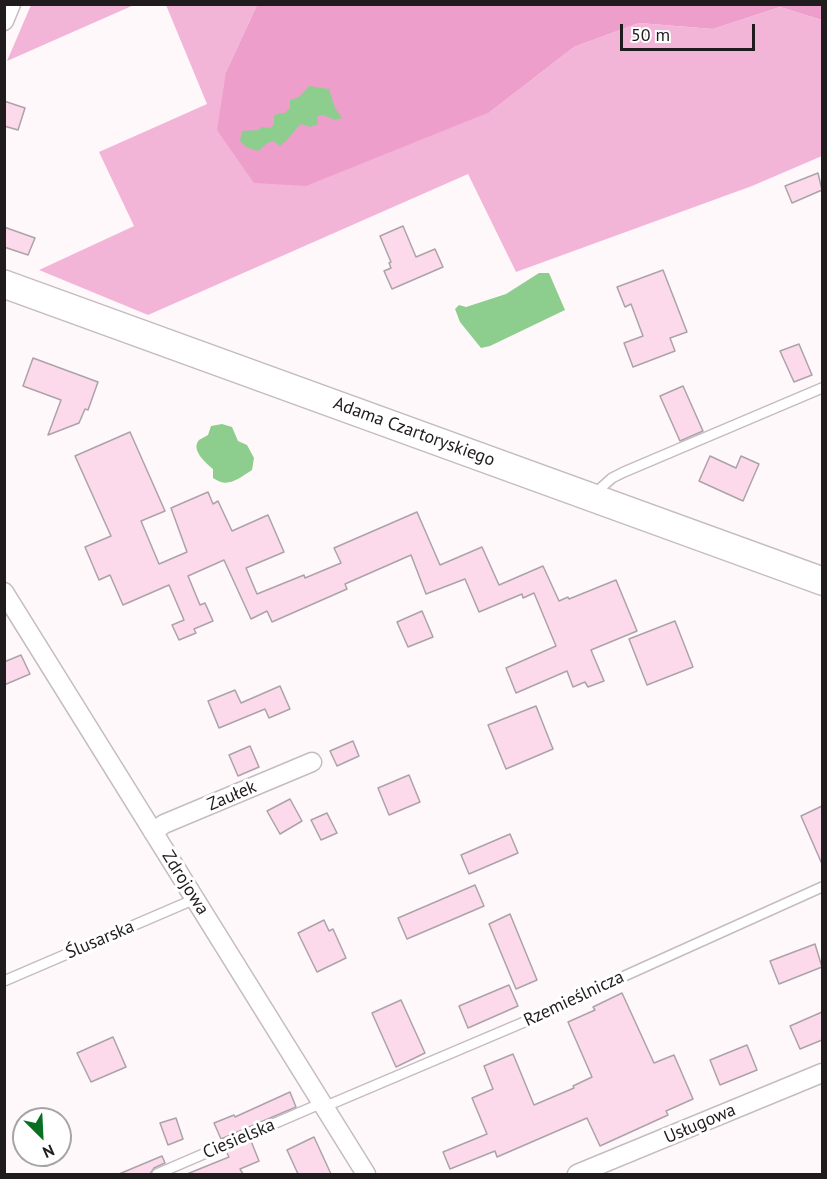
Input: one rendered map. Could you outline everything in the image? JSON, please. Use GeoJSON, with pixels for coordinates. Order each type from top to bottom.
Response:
{"type":"FeatureCollection","features":[{"type":"Feature","properties":{"kind":"street"},"geometry":{"type":"LineString","coordinates":[[4,21],[11,4]]}},
{"type":"Feature","properties":{"kind":"street","name":"Adama Czartoryskiego"},"geometry":{"type":"LineString","coordinates":[[4,284],[822,581]]}},
{"type":"Feature","properties":{"kind":"street","name":"Zdrojowa"},"geometry":{"type":"LineString","coordinates":[[4,592],[366,1174]]}},
{"type":"Feature","properties":{"kind":"street","name":"Zaułek"},"geometry":{"type":"LineString","coordinates":[[153,832],[164,824],[312,762]]}},
{"type":"Feature","properties":{"kind":"street","name":"Usługowa"},"geometry":{"type":"LineString","coordinates":[[577,1174],[822,1072]]}},
{"type":"Feature","properties":{"kind":"lane"},"geometry":{"type":"LineString","coordinates":[[591,497],[612,478],[624,472],[822,388]]}},
{"type":"Feature","properties":{"kind":"lane","name":"Rzemieślnicza"},"geometry":{"type":"LineString","coordinates":[[323,1105],[576,1000],[822,887]]}},
{"type":"Feature","properties":{"kind":"lane","name":"Ślusarska"},"geometry":{"type":"LineString","coordinates":[[4,981],[195,899]]}},
{"type":"Feature","properties":{"kind":"lane","name":"Ciesielska"},"geometry":{"type":"LineString","coordinates":[[157,1174],[323,1105]]}},
{"type":"Feature","properties":{"kind":"shaded area"},"geometry":{"type":"Polygon","coordinates":[[[32,4],[134,5],[7,61],[32,4]]]}},
{"type":"Feature","properties":{"kind":"shaded area"},"geometry":{"type":"Polygon","coordinates":[[[166,5],[257,5],[226,72],[490,112],[574,47],[639,23],[713,29],[780,7],[822,20],[822,156],[752,186],[516,272],[468,174],[148,315],[39,270],[134,226],[99,152],[207,104],[166,5]]]}},
{"type":"Feature","properties":{"kind":"shaded area"},"geometry":{"type":"Polygon","coordinates":[[[257,5],[822,5],[822,20],[780,7],[713,29],[639,23],[574,47],[490,112],[306,186],[254,183],[217,130],[226,72],[257,5]]]}},
{"type":"Feature","properties":{"kind":"shaded area"},"geometry":{"type":"Polygon","coordinates":[[[309,86],[329,89],[335,108],[342,118],[335,120],[323,115],[317,116],[318,124],[310,127],[301,124],[280,146],[273,141],[258,151],[246,147],[240,141],[242,131],[259,130],[261,127],[271,128],[274,124],[274,116],[285,113],[290,108],[290,100],[299,97],[309,86]]]}},
{"type":"Feature","properties":{"kind":"shaded area"},"geometry":{"type":"Polygon","coordinates":[[[539,273],[549,273],[565,310],[490,346],[481,348],[460,322],[455,309],[459,305],[466,307],[506,294],[539,273]]]}},
{"type":"Feature","properties":{"kind":"shaded area"},"geometry":{"type":"Polygon","coordinates":[[[222,424],[232,427],[238,441],[247,445],[254,458],[252,470],[238,479],[224,483],[213,478],[213,469],[200,456],[197,448],[199,440],[208,435],[211,426],[222,424]]]}},
{"type":"Feature","properties":{"kind":"building"},"geometry":{"type":"Polygon","coordinates":[[[4,101],[25,108],[18,130],[4,126],[4,101]]]}},
{"type":"Feature","properties":{"kind":"building"},"geometry":{"type":"Polygon","coordinates":[[[818,173],[822,190],[792,203],[785,186],[818,173]]]}},
{"type":"Feature","properties":{"kind":"building"},"geometry":{"type":"Polygon","coordinates":[[[403,226],[416,257],[435,249],[443,267],[392,289],[384,271],[391,268],[389,263],[391,262],[380,236],[403,226]]]}},
{"type":"Feature","properties":{"kind":"building"},"geometry":{"type":"Polygon","coordinates":[[[4,227],[35,238],[28,255],[4,247],[4,227]]]}},
{"type":"Feature","properties":{"kind":"building"},"geometry":{"type":"Polygon","coordinates":[[[663,270],[687,332],[670,338],[675,351],[633,367],[624,343],[643,336],[631,304],[625,307],[617,287],[663,270]]]}},
{"type":"Feature","properties":{"kind":"building"},"geometry":{"type":"Polygon","coordinates":[[[799,344],[812,375],[794,382],[780,351],[799,344]]]}},
{"type":"Feature","properties":{"kind":"building"},"geometry":{"type":"Polygon","coordinates":[[[33,358],[98,382],[88,410],[85,409],[79,423],[48,435],[61,400],[23,386],[33,358]]]}},
{"type":"Feature","properties":{"kind":"building"},"geometry":{"type":"Polygon","coordinates":[[[683,386],[703,431],[680,441],[660,396],[683,386]]]}},
{"type":"Feature","properties":{"kind":"building"},"geometry":{"type":"Polygon","coordinates":[[[130,432],[165,511],[141,521],[159,564],[187,552],[171,508],[208,492],[213,504],[218,501],[232,531],[268,515],[284,552],[246,568],[257,594],[341,563],[334,548],[417,512],[440,565],[482,547],[499,585],[543,566],[559,601],[616,580],[637,631],[591,650],[604,681],[588,687],[585,682],[573,687],[567,671],[516,693],[506,668],[556,646],[534,593],[523,598],[522,594],[479,612],[465,579],[426,594],[411,555],[345,584],[347,589],[272,622],[267,611],[251,619],[224,560],[188,576],[200,605],[205,603],[213,621],[194,629],[196,633],[179,640],[172,625],[184,620],[169,585],[123,605],[110,575],[99,580],[85,547],[111,536],[75,456],[130,432]]]}},
{"type":"Feature","properties":{"kind":"building"},"geometry":{"type":"Polygon","coordinates":[[[710,456],[736,468],[741,456],[759,464],[743,501],[699,481],[710,456]]]}},
{"type":"Feature","properties":{"kind":"building"},"geometry":{"type":"Polygon","coordinates":[[[422,611],[433,637],[408,647],[397,622],[422,611]]]}},
{"type":"Feature","properties":{"kind":"building"},"geometry":{"type":"Polygon","coordinates":[[[675,621],[693,667],[647,685],[629,639],[675,621]]]}},
{"type":"Feature","properties":{"kind":"building"},"geometry":{"type":"Polygon","coordinates":[[[21,655],[30,674],[4,685],[4,662],[21,655]]]}},
{"type":"Feature","properties":{"kind":"building"},"geometry":{"type":"Polygon","coordinates":[[[280,686],[290,709],[269,718],[265,709],[219,728],[208,701],[235,690],[241,703],[280,686]]]}},
{"type":"Feature","properties":{"kind":"building"},"geometry":{"type":"Polygon","coordinates":[[[536,706],[553,749],[506,769],[488,725],[536,706]]]}},
{"type":"Feature","properties":{"kind":"building"},"geometry":{"type":"Polygon","coordinates":[[[353,741],[359,756],[337,766],[330,751],[353,741]]]}},
{"type":"Feature","properties":{"kind":"building"},"geometry":{"type":"Polygon","coordinates":[[[250,746],[259,767],[238,776],[229,755],[250,746]]]}},
{"type":"Feature","properties":{"kind":"building"},"geometry":{"type":"Polygon","coordinates":[[[409,775],[420,802],[389,815],[378,788],[409,775]]]}},
{"type":"Feature","properties":{"kind":"building"},"geometry":{"type":"Polygon","coordinates":[[[290,799],[302,821],[280,834],[267,811],[290,799]]]}},
{"type":"Feature","properties":{"kind":"building"},"geometry":{"type":"Polygon","coordinates":[[[822,806],[822,864],[801,816],[822,806]]]}},
{"type":"Feature","properties":{"kind":"building"},"geometry":{"type":"Polygon","coordinates":[[[327,813],[337,833],[321,840],[311,820],[327,813]]]}},
{"type":"Feature","properties":{"kind":"building"},"geometry":{"type":"Polygon","coordinates":[[[510,834],[518,853],[469,874],[461,855],[510,834]]]}},
{"type":"Feature","properties":{"kind":"building"},"geometry":{"type":"Polygon","coordinates":[[[475,885],[484,906],[407,939],[398,918],[475,885]]]}},
{"type":"Feature","properties":{"kind":"building"},"geometry":{"type":"Polygon","coordinates":[[[510,914],[537,980],[516,989],[489,924],[510,914]]]}},
{"type":"Feature","properties":{"kind":"building"},"geometry":{"type":"Polygon","coordinates":[[[324,920],[329,931],[333,929],[346,958],[317,972],[298,933],[324,920]]]}},
{"type":"Feature","properties":{"kind":"building"},"geometry":{"type":"Polygon","coordinates":[[[815,944],[822,967],[779,984],[770,961],[815,944]]]}},
{"type":"Feature","properties":{"kind":"building"},"geometry":{"type":"Polygon","coordinates":[[[509,985],[518,1006],[468,1028],[459,1006],[509,985]]]}},
{"type":"Feature","properties":{"kind":"building"},"geometry":{"type":"Polygon","coordinates":[[[622,993],[654,1063],[674,1055],[693,1099],[666,1111],[668,1115],[600,1146],[587,1118],[497,1157],[495,1151],[450,1169],[443,1152],[487,1134],[472,1098],[493,1089],[484,1066],[513,1054],[534,1105],[574,1088],[573,1086],[592,1077],[568,1022],[595,1010],[593,1007],[622,993]]]}},
{"type":"Feature","properties":{"kind":"building"},"geometry":{"type":"Polygon","coordinates":[[[401,1000],[425,1053],[396,1067],[372,1013],[401,1000]]]}},
{"type":"Feature","properties":{"kind":"building"},"geometry":{"type":"Polygon","coordinates":[[[822,1012],[822,1040],[800,1049],[790,1026],[822,1012]]]}},
{"type":"Feature","properties":{"kind":"building"},"geometry":{"type":"Polygon","coordinates":[[[113,1037],[126,1067],[91,1082],[77,1053],[113,1037]]]}},
{"type":"Feature","properties":{"kind":"building"},"geometry":{"type":"Polygon","coordinates":[[[747,1045],[757,1070],[720,1085],[710,1060],[747,1045]]]}},
{"type":"Feature","properties":{"kind":"building"},"geometry":{"type":"Polygon","coordinates":[[[290,1092],[296,1107],[221,1139],[214,1123],[234,1115],[235,1117],[290,1092]]]}},
{"type":"Feature","properties":{"kind":"building"},"geometry":{"type":"Polygon","coordinates":[[[176,1118],[183,1139],[168,1145],[160,1123],[176,1118]]]}},
{"type":"Feature","properties":{"kind":"building"},"geometry":{"type":"Polygon","coordinates":[[[314,1137],[331,1174],[298,1174],[287,1150],[314,1137]]]}},
{"type":"Feature","properties":{"kind":"building"},"geometry":{"type":"Polygon","coordinates":[[[251,1141],[259,1161],[240,1169],[243,1174],[187,1174],[229,1157],[226,1151],[251,1141]]]}},
{"type":"Feature","properties":{"kind":"building"},"geometry":{"type":"Polygon","coordinates":[[[162,1156],[165,1163],[154,1168],[150,1174],[119,1174],[162,1156]]]}}]}
